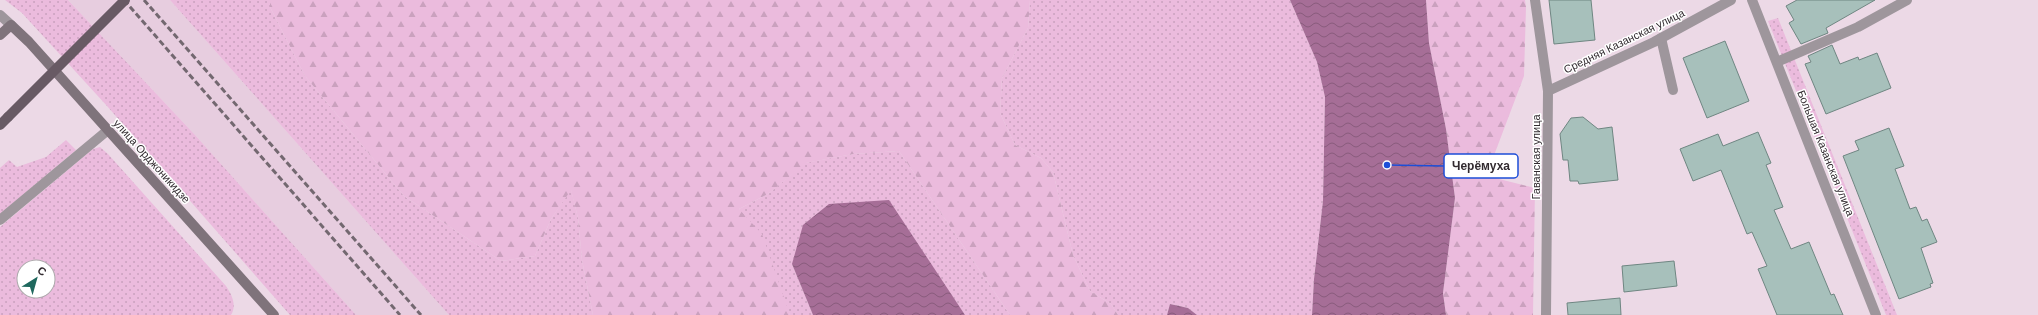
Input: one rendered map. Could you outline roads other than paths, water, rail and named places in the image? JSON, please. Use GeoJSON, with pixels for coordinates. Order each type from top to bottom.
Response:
{"type":"FeatureCollection","features":[{"type":"Feature","properties":{"kind":"main road"},"geometry":{"type":"LineString","coordinates":[[0,125],[125,0]]}},
{"type":"Feature","properties":{"kind":"street","name":"Гаванская улица"},"geometry":{"type":"LineString","coordinates":[[1535,0],[1548,91],[1546,315]]}},
{"type":"Feature","properties":{"kind":"street","name":"Средняя Казанская улица"},"geometry":{"type":"LineString","coordinates":[[1548,91],[1661,38],[1731,0]]}},
{"type":"Feature","properties":{"kind":"street","name":"Большая Казанская улица"},"geometry":{"type":"LineString","coordinates":[[1752,0],[1876,315]]}},
{"type":"Feature","properties":{"kind":"street"},"geometry":{"type":"LineString","coordinates":[[1777,62],[1858,27],[1907,0]]}},
{"type":"Feature","properties":{"kind":"street"},"geometry":{"type":"LineString","coordinates":[[0,15],[11,25],[0,35]]}},
{"type":"Feature","properties":{"kind":"street","name":"улица Орджоникидзе"},"geometry":{"type":"LineString","coordinates":[[11,25],[29,42],[108,130],[270,314]]}},
{"type":"Feature","properties":{"kind":"street"},"geometry":{"type":"LineString","coordinates":[[1661,38],[1673,90]]}},
{"type":"Feature","properties":{"kind":"street"},"geometry":{"type":"LineString","coordinates":[[0,220],[108,130]]}},
{"type":"Feature","properties":{"kind":"water"},"geometry":{"type":"Polygon","coordinates":[[[1290,0],[1426,0],[1429,43],[1446,129],[1455,198],[1443,293],[1446,315],[1312,315],[1314,279],[1323,201],[1325,97],[1317,62],[1290,0]]]}},
{"type":"Feature","properties":{"kind":"water"},"geometry":{"type":"Polygon","coordinates":[[[889,200],[965,315],[813,315],[792,264],[803,225],[829,204],[889,200]]]}},
{"type":"Feature","properties":{"kind":"water"},"geometry":{"type":"Polygon","coordinates":[[[1170,304],[1188,308],[1197,315],[1167,315],[1170,304]]]}},
{"type":"Feature","properties":{"kind":"railway"},"geometry":{"type":"LineString","coordinates":[[124,0],[400,315]]}},
{"type":"Feature","properties":{"kind":"railway"},"geometry":{"type":"LineString","coordinates":[[144,0],[421,315]]}},
{"type":"Feature","properties":{"kind":"place","name":"Черёмуха"},"geometry":{"type":"Point","coordinates":[1387,165]}}]}
